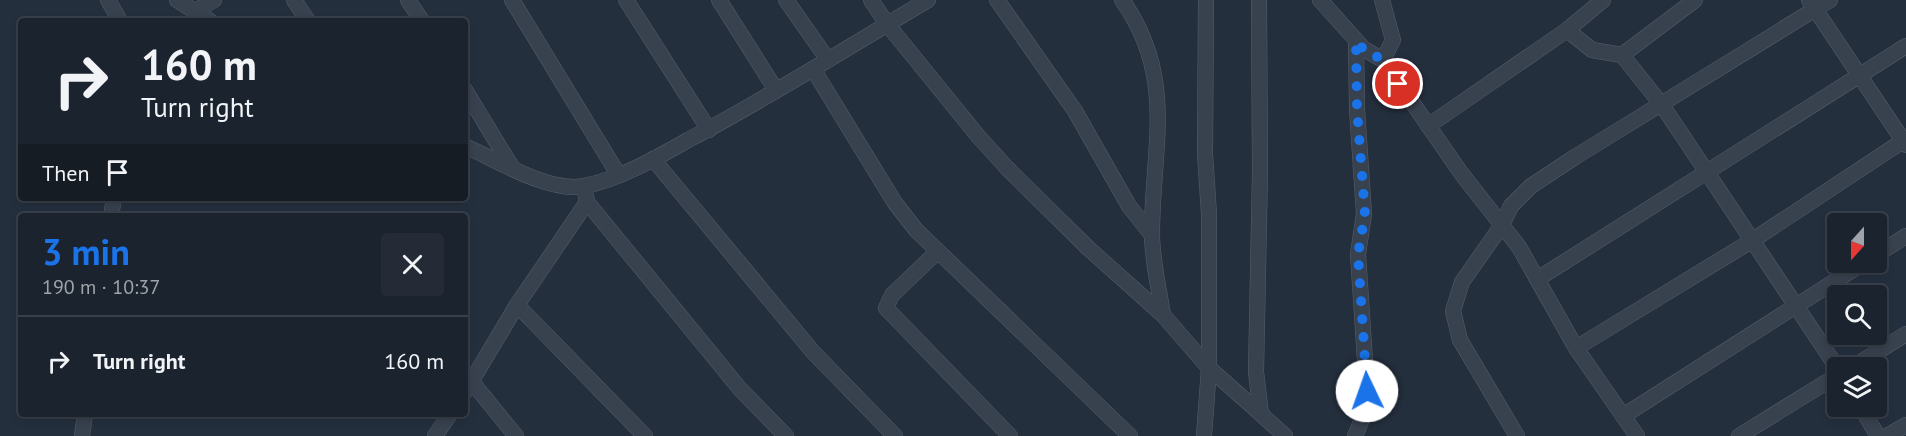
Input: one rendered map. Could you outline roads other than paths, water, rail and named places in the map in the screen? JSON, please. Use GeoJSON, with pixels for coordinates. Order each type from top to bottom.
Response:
{"type":"FeatureCollection","features":[{"type":"Feature","properties":{"kind":"street"},"geometry":{"type":"LineString","coordinates":[[108,0],[118,18]]}},
{"type":"Feature","properties":{"kind":"street"},"geometry":{"type":"LineString","coordinates":[[177,0],[205,18]]}},
{"type":"Feature","properties":{"kind":"street"},"geometry":{"type":"LineString","coordinates":[[194,12],[214,0]]}},
{"type":"Feature","properties":{"kind":"street"},"geometry":{"type":"LineString","coordinates":[[294,0],[306,18]]}},
{"type":"Feature","properties":{"kind":"street"},"geometry":{"type":"LineString","coordinates":[[408,0],[420,18]]}},
{"type":"Feature","properties":{"kind":"street"},"geometry":{"type":"LineString","coordinates":[[512,0],[618,174]]}},
{"type":"Feature","properties":{"kind":"street"},"geometry":{"type":"LineString","coordinates":[[626,0],[709,130]]}},
{"type":"Feature","properties":{"kind":"street"},"geometry":{"type":"LineString","coordinates":[[719,0],[776,90]]}},
{"type":"Feature","properties":{"kind":"street"},"geometry":{"type":"LineString","coordinates":[[786,0],[828,60]]}},
{"type":"Feature","properties":{"kind":"street"},"geometry":{"type":"LineString","coordinates":[[871,0],[887,24],[1007,168],[1088,248],[1163,315],[1209,368],[1285,436]]}},
{"type":"Feature","properties":{"kind":"street"},"geometry":{"type":"LineString","coordinates":[[468,147],[513,169],[564,186],[584,186],[653,159],[709,130],[928,0]]}},
{"type":"Feature","properties":{"kind":"street"},"geometry":{"type":"LineString","coordinates":[[997,0],[1075,111],[1129,206],[1152,235]]}},
{"type":"Feature","properties":{"kind":"street"},"geometry":{"type":"LineString","coordinates":[[1122,0],[1146,40],[1156,76],[1160,119],[1152,235],[1163,315]]}},
{"type":"Feature","properties":{"kind":"street"},"geometry":{"type":"LineString","coordinates":[[1204,436],[1209,368],[1209,214],[1205,154],[1206,0]]}},
{"type":"Feature","properties":{"kind":"street"},"geometry":{"type":"LineString","coordinates":[[1259,0],[1260,172],[1255,344],[1261,414]]}},
{"type":"Feature","properties":{"kind":"street"},"geometry":{"type":"LineString","coordinates":[[1320,0],[1356,41],[1383,60],[1428,126],[1539,278],[1576,348],[1637,436]]}},
{"type":"Feature","properties":{"kind":"street"},"geometry":{"type":"LineString","coordinates":[[1382,0],[1393,39],[1383,60]]}},
{"type":"Feature","properties":{"kind":"street"},"geometry":{"type":"LineString","coordinates":[[1428,126],[1567,30],[1585,6],[1603,0]]}},
{"type":"Feature","properties":{"kind":"street"},"geometry":{"type":"LineString","coordinates":[[1622,55],[1695,0]]}},
{"type":"Feature","properties":{"kind":"street"},"geometry":{"type":"LineString","coordinates":[[1517,436],[1460,340],[1453,311],[1462,282],[1502,225],[1511,206],[1531,186],[1662,105],[1812,5],[1830,0]]}},
{"type":"Feature","properties":{"kind":"street"},"geometry":{"type":"LineString","coordinates":[[1576,348],[1753,240],[1905,142],[1812,5]]}},
{"type":"Feature","properties":{"kind":"street"},"geometry":{"type":"LineString","coordinates":[[1567,30],[1592,50],[1622,55],[1662,105],[1830,357]]}},
{"type":"Feature","properties":{"kind":"street"},"geometry":{"type":"LineString","coordinates":[[1355,436],[1365,412],[1367,391],[1358,254],[1365,214],[1357,109],[1356,41]]}},
{"type":"Feature","properties":{"kind":"street"},"geometry":{"type":"LineString","coordinates":[[1539,278],[1906,46]]}},
{"type":"Feature","properties":{"kind":"street"},"geometry":{"type":"LineString","coordinates":[[813,69],[895,203],[938,252],[1130,436]]}},
{"type":"Feature","properties":{"kind":"street"},"geometry":{"type":"LineString","coordinates":[[468,95],[513,169]]}},
{"type":"Feature","properties":{"kind":"street"},"geometry":{"type":"LineString","coordinates":[[653,159],[813,352],[895,436]]}},
{"type":"Feature","properties":{"kind":"street"},"geometry":{"type":"LineString","coordinates":[[584,186],[587,202],[740,388],[786,436]]}},
{"type":"Feature","properties":{"kind":"street"},"geometry":{"type":"LineString","coordinates":[[516,436],[469,387],[517,305],[587,202]]}},
{"type":"Feature","properties":{"kind":"street"},"geometry":{"type":"LineString","coordinates":[[1887,248],[1906,236]]}},
{"type":"Feature","properties":{"kind":"street"},"geometry":{"type":"LineString","coordinates":[[938,252],[892,295],[886,308],[1010,436]]}},
{"type":"Feature","properties":{"kind":"street"},"geometry":{"type":"LineString","coordinates":[[1623,416],[1848,273]]}},
{"type":"Feature","properties":{"kind":"street"},"geometry":{"type":"LineString","coordinates":[[517,305],[645,436]]}},
{"type":"Feature","properties":{"kind":"street"},"geometry":{"type":"LineString","coordinates":[[1869,357],[1906,334]]}},
{"type":"Feature","properties":{"kind":"street"},"geometry":{"type":"LineString","coordinates":[[1738,436],[1827,382]]}},
{"type":"Feature","properties":{"kind":"street"},"geometry":{"type":"LineString","coordinates":[[82,436],[85,417]]}},
{"type":"Feature","properties":{"kind":"street"},"geometry":{"type":"LineString","coordinates":[[435,436],[448,417]]}},
{"type":"Feature","properties":{"kind":"street"},"geometry":{"type":"LineString","coordinates":[[1867,417],[1878,436]]}},
{"type":"Feature","properties":{"kind":"street"},"geometry":{"type":"LineString","coordinates":[[1887,436],[1906,425]]}}]}
